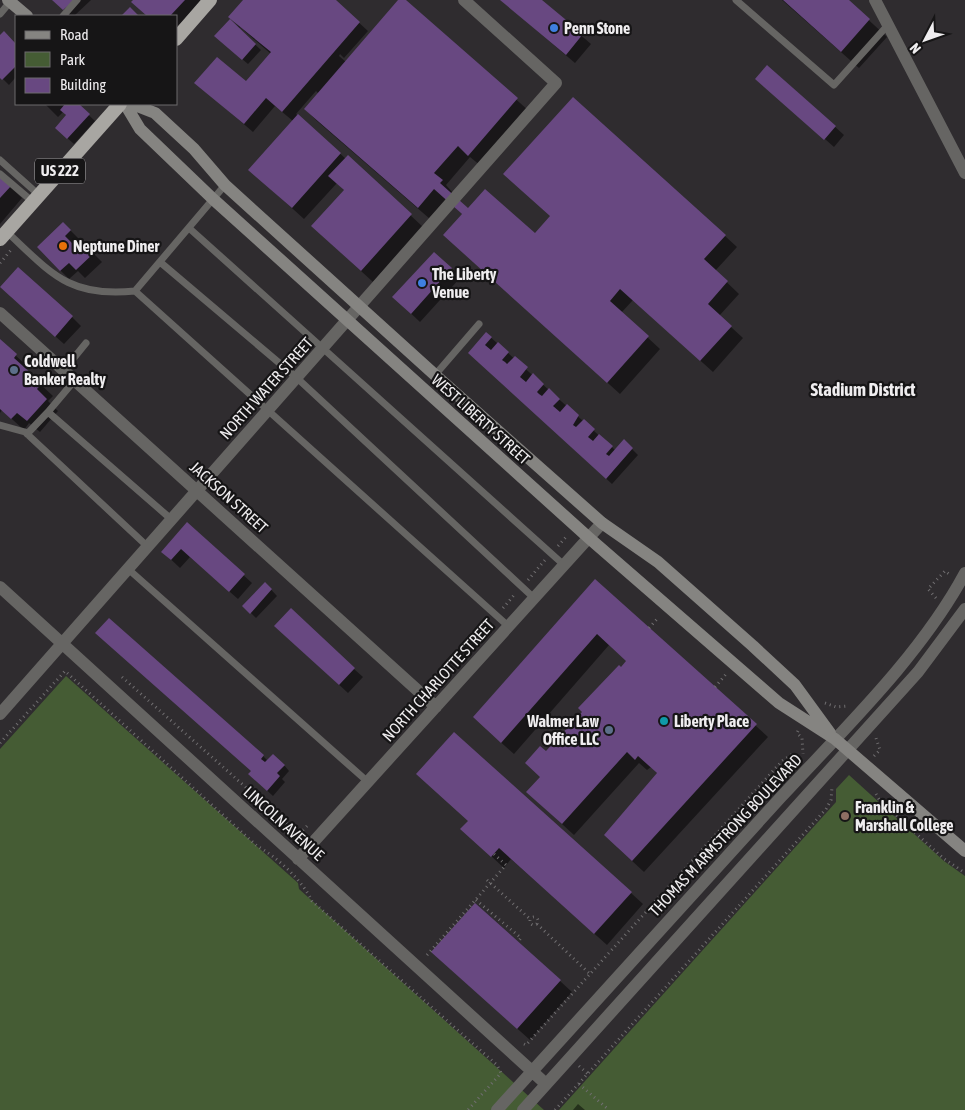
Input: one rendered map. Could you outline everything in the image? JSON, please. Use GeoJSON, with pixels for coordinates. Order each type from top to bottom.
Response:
{"type":"FeatureCollection","features":[{"type":"Feature","properties":{"kind":"highway"},"geometry":{"type":"LineString","coordinates":[[178,37],[210,0]]}},
{"type":"Feature","properties":{"kind":"highway","name":"US 222"},"geometry":{"type":"LineString","coordinates":[[3,235],[119,105]]}},
{"type":"Feature","properties":{"kind":"main road"},"geometry":{"type":"LineString","coordinates":[[9,1],[26,15]]}},
{"type":"Feature","properties":{"kind":"main road","name":"WEST LIBERTY STREET"},"geometry":{"type":"LineString","coordinates":[[126,105],[140,130],[213,199],[588,538],[779,703],[811,717],[965,851]]}},
{"type":"Feature","properties":{"kind":"main road","name":"WEST LIBERTY STREET"},"geometry":{"type":"LineString","coordinates":[[134,105],[154,113],[194,149],[225,185],[435,375],[602,523],[658,562],[796,685],[811,717]]}},
{"type":"Feature","properties":{"kind":"street","name":"NORTH WATER STREET"},"geometry":{"type":"LineString","coordinates":[[0,714],[556,83],[464,0]]}},
{"type":"Feature","properties":{"kind":"street"},"geometry":{"type":"LineString","coordinates":[[875,0],[965,173]]}},
{"type":"Feature","properties":{"kind":"street","name":"JACKSON STREET"},"geometry":{"type":"LineString","coordinates":[[0,313],[436,706]]}},
{"type":"Feature","properties":{"kind":"street","name":"NORTH CHARLOTTE STREET"},"geometry":{"type":"LineString","coordinates":[[298,859],[602,523]]}},
{"type":"Feature","properties":{"kind":"street","name":"THOMAS M ARMSTRONG BOULEVARD"},"geometry":{"type":"LineString","coordinates":[[497,1110],[835,739],[941,616],[960,572]]}},
{"type":"Feature","properties":{"kind":"street","name":"LINCOLN AVENUE"},"geometry":{"type":"LineString","coordinates":[[0,587],[546,1084]]}},
{"type":"Feature","properties":{"kind":"street","name":"THOMAS M ARMSTRONG BOULEVARD"},"geometry":{"type":"LineString","coordinates":[[523,1110],[918,672],[965,609]]}},
{"type":"Feature","properties":{"kind":"lane"},"geometry":{"type":"LineString","coordinates":[[64,15],[77,0]]}},
{"type":"Feature","properties":{"kind":"lane"},"geometry":{"type":"LineString","coordinates":[[736,0],[834,85],[887,26]]}},
{"type":"Feature","properties":{"kind":"lane"},"geometry":{"type":"LineString","coordinates":[[0,14],[9,1]]}},
{"type":"Feature","properties":{"kind":"lane"},"geometry":{"type":"LineString","coordinates":[[0,160],[36,198]]}},
{"type":"Feature","properties":{"kind":"lane"},"geometry":{"type":"LineString","coordinates":[[0,174],[36,198]]}},
{"type":"Feature","properties":{"kind":"lane"},"geometry":{"type":"LineString","coordinates":[[135,291],[225,185]]}},
{"type":"Feature","properties":{"kind":"lane"},"geometry":{"type":"LineString","coordinates":[[188,228],[564,565]]}},
{"type":"Feature","properties":{"kind":"lane"},"geometry":{"type":"LineString","coordinates":[[3,235],[64,283],[106,292],[135,291],[508,626]]}},
{"type":"Feature","properties":{"kind":"lane"},"geometry":{"type":"LineString","coordinates":[[160,262],[297,378],[534,598]]}},
{"type":"Feature","properties":{"kind":"lane"},"geometry":{"type":"LineString","coordinates":[[435,375],[479,324]]}},
{"type":"Feature","properties":{"kind":"lane"},"geometry":{"type":"LineString","coordinates":[[64,370],[86,343]]}},
{"type":"Feature","properties":{"kind":"lane"},"geometry":{"type":"LineString","coordinates":[[27,434],[75,380]]}},
{"type":"Feature","properties":{"kind":"lane"},"geometry":{"type":"LineString","coordinates":[[48,412],[171,519]]}},
{"type":"Feature","properties":{"kind":"lane"},"geometry":{"type":"LineString","coordinates":[[0,425],[27,434],[147,546]]}},
{"type":"Feature","properties":{"kind":"lane"},"geometry":{"type":"LineString","coordinates":[[127,568],[368,782]]}},
{"type":"Feature","properties":{"kind":"path"},"geometry":{"type":"LineString","coordinates":[[935,603],[936,598],[928,589],[944,571],[950,575],[960,572]]}},
{"type":"Feature","properties":{"kind":"path"},"geometry":{"type":"LineString","coordinates":[[722,665],[736,678]]}},
{"type":"Feature","properties":{"kind":"path"},"geometry":{"type":"LineString","coordinates":[[114,670],[296,832],[303,830],[307,826]]}},
{"type":"Feature","properties":{"kind":"path"},"geometry":{"type":"LineString","coordinates":[[0,743],[65,671],[257,846],[267,852],[307,890],[312,901],[497,1065],[501,1073],[468,1110]]}},
{"type":"Feature","properties":{"kind":"path"},"geometry":{"type":"LineString","coordinates":[[797,733],[825,703],[836,707],[845,707],[853,701]]}},
{"type":"Feature","properties":{"kind":"path"},"geometry":{"type":"LineString","coordinates":[[526,1045],[782,761],[791,755],[798,760],[804,754],[802,738],[790,726]]}},
{"type":"Feature","properties":{"kind":"path"},"geometry":{"type":"LineString","coordinates":[[866,766],[880,750],[876,741],[878,731]]}},
{"type":"Feature","properties":{"kind":"path"},"geometry":{"type":"LineString","coordinates":[[555,1110],[826,809],[831,800],[833,782]]}},
{"type":"Feature","properties":{"kind":"path"},"geometry":{"type":"LineString","coordinates":[[869,788],[944,858],[965,873]]}},
{"type":"Feature","properties":{"kind":"path"},"geometry":{"type":"LineString","coordinates":[[427,955],[476,900],[489,882],[506,865],[494,854]]}},
{"type":"Feature","properties":{"kind":"path"},"geometry":{"type":"LineString","coordinates":[[489,882],[530,919],[536,918],[537,924],[590,974]]}},
{"type":"Feature","properties":{"kind":"path"},"geometry":{"type":"LineString","coordinates":[[476,900],[521,938],[518,942]]}},
{"type":"Feature","properties":{"kind":"path"},"geometry":{"type":"LineString","coordinates":[[447,924],[451,928]]}},
{"type":"Feature","properties":{"kind":"path"},"geometry":{"type":"LineString","coordinates":[[579,1084],[609,1110]]}},
{"type":"Feature","properties":{"kind":"green space"},"geometry":{"type":"Polygon","coordinates":[[[66,676],[298,883],[299,889],[544,1110],[0,1110],[0,749],[66,676]]]}},
{"type":"Feature","properties":{"kind":"green space"},"geometry":{"type":"Polygon","coordinates":[[[849,775],[944,861],[965,876],[965,1110],[559,1110],[836,802],[836,789],[849,775]]]}},
{"type":"Feature","properties":{"kind":"building"},"geometry":{"type":"Polygon","coordinates":[[[52,0],[75,0],[63,10],[52,0]]]}},
{"type":"Feature","properties":{"kind":"building"},"geometry":{"type":"Polygon","coordinates":[[[133,0],[185,0],[171,15],[146,15],[131,2],[133,0]]]}},
{"type":"Feature","properties":{"kind":"building"},"geometry":{"type":"Polygon","coordinates":[[[243,0],[336,0],[360,22],[282,112],[266,98],[244,124],[194,83],[217,57],[246,81],[271,52],[228,17],[243,0]]]}},
{"type":"Feature","properties":{"kind":"building"},"geometry":{"type":"Polygon","coordinates":[[[398,0],[406,0],[518,98],[468,156],[458,146],[434,173],[443,180],[440,183],[468,208],[485,189],[535,233],[550,216],[503,174],[573,97],[726,235],[704,259],[728,281],[708,304],[732,326],[700,361],[620,289],[610,301],[649,336],[607,383],[443,235],[462,214],[434,189],[418,208],[304,109],[398,0]]]}},
{"type":"Feature","properties":{"kind":"building"},"geometry":{"type":"Polygon","coordinates":[[[500,0],[542,0],[583,34],[566,55],[500,0]]]}},
{"type":"Feature","properties":{"kind":"building"},"geometry":{"type":"Polygon","coordinates":[[[783,0],[849,0],[870,19],[841,52],[783,0]]]}},
{"type":"Feature","properties":{"kind":"building"},"geometry":{"type":"Polygon","coordinates":[[[130,7],[138,15],[122,15],[130,7]]]}},
{"type":"Feature","properties":{"kind":"building"},"geometry":{"type":"Polygon","coordinates":[[[230,19],[256,44],[242,60],[214,36],[230,19]]]}},
{"type":"Feature","properties":{"kind":"building"},"geometry":{"type":"Polygon","coordinates":[[[4,31],[15,43],[15,67],[2,80],[0,78],[0,35],[4,31]]]}},
{"type":"Feature","properties":{"kind":"building"},"geometry":{"type":"Polygon","coordinates":[[[767,65],[836,126],[824,140],[755,79],[767,65]]]}},
{"type":"Feature","properties":{"kind":"building"},"geometry":{"type":"Polygon","coordinates":[[[64,105],[80,105],[90,114],[67,139],[55,128],[66,115],[60,110],[64,105]]]}},
{"type":"Feature","properties":{"kind":"building"},"geometry":{"type":"Polygon","coordinates":[[[298,114],[341,153],[292,208],[248,170],[298,114]]]}},
{"type":"Feature","properties":{"kind":"building"},"geometry":{"type":"Polygon","coordinates":[[[348,155],[412,214],[361,271],[311,226],[344,190],[328,176],[348,155]]]}},
{"type":"Feature","properties":{"kind":"building"},"geometry":{"type":"Polygon","coordinates":[[[0,176],[11,186],[0,198],[0,176]]]}},
{"type":"Feature","properties":{"kind":"building","name":"Neptune Diner"},"geometry":{"type":"Polygon","coordinates":[[[63,222],[71,230],[65,236],[74,245],[80,238],[94,253],[76,270],[69,263],[60,271],[37,247],[63,222]]]}},
{"type":"Feature","properties":{"kind":"building","name":"The Liberty Venue"},"geometry":{"type":"Polygon","coordinates":[[[434,252],[452,268],[411,314],[392,297],[434,252]]]}},
{"type":"Feature","properties":{"kind":"building"},"geometry":{"type":"Polygon","coordinates":[[[18,267],[73,316],[55,337],[0,287],[18,267]]]}},
{"type":"Feature","properties":{"kind":"building"},"geometry":{"type":"Polygon","coordinates":[[[486,332],[492,337],[485,345],[491,350],[498,342],[509,352],[502,360],[507,364],[515,356],[528,367],[520,377],[526,382],[533,373],[544,384],[537,392],[539,394],[542,396],[549,388],[560,399],[553,406],[560,412],[567,404],[579,415],[573,425],[576,427],[584,419],[595,429],[588,437],[593,441],[599,434],[613,446],[606,454],[609,456],[624,439],[633,448],[606,479],[468,353],[486,332]]]}},
{"type":"Feature","properties":{"kind":"building","name":"Coldwell Banker Realty"},"geometry":{"type":"Polygon","coordinates":[[[0,339],[17,354],[14,358],[42,383],[37,389],[47,399],[27,421],[17,413],[11,419],[0,409],[0,339]]]}},
{"type":"Feature","properties":{"kind":"building"},"geometry":{"type":"Polygon","coordinates":[[[187,522],[245,574],[229,592],[181,549],[171,560],[161,552],[187,522]]]}},
{"type":"Feature","properties":{"kind":"building","name":"Liberty Place"},"geometry":{"type":"Polygon","coordinates":[[[595,579],[757,724],[632,861],[604,835],[657,773],[638,756],[635,760],[627,752],[562,824],[526,792],[540,777],[525,763],[540,746],[546,751],[582,712],[578,708],[619,665],[621,667],[626,661],[597,634],[501,743],[473,717],[595,579]]]}},
{"type":"Feature","properties":{"kind":"building"},"geometry":{"type":"Polygon","coordinates":[[[265,582],[272,589],[250,614],[242,606],[265,582]]]}},
{"type":"Feature","properties":{"kind":"building"},"geometry":{"type":"Polygon","coordinates":[[[291,608],[355,668],[339,685],[274,626],[291,608]]]}},
{"type":"Feature","properties":{"kind":"building"},"geometry":{"type":"Polygon","coordinates":[[[109,618],[264,755],[261,759],[265,762],[273,754],[285,765],[277,773],[280,776],[267,791],[248,774],[251,771],[95,633],[109,618]]]}},
{"type":"Feature","properties":{"kind":"building"},"geometry":{"type":"Polygon","coordinates":[[[454,732],[632,892],[594,934],[499,848],[491,857],[460,829],[468,821],[416,774],[454,732]]]}},
{"type":"Feature","properties":{"kind":"building"},"geometry":{"type":"Polygon","coordinates":[[[475,903],[561,980],[517,1029],[431,952],[475,903]]]}},
{"type":"Feature","properties":{"kind":"place","name":"Penn Stone"},"geometry":{"type":"Point","coordinates":[554,28]}},
{"type":"Feature","properties":{"kind":"place","name":"Neptune Diner"},"geometry":{"type":"Point","coordinates":[63,246]}},
{"type":"Feature","properties":{"kind":"place","name":"The Liberty Venue"},"geometry":{"type":"Point","coordinates":[422,283]}},
{"type":"Feature","properties":{"kind":"place","name":"Coldwell Banker Realty"},"geometry":{"type":"Point","coordinates":[14,370]}},
{"type":"Feature","properties":{"kind":"place","name":"Liberty Place"},"geometry":{"type":"Point","coordinates":[664,721]}},
{"type":"Feature","properties":{"kind":"place","name":"Walmer Law Office LLC"},"geometry":{"type":"Point","coordinates":[609,730]}},
{"type":"Feature","properties":{"kind":"place","name":"Franklin & Marshall College"},"geometry":{"type":"Point","coordinates":[845,816]}},
{"type":"Feature","properties":{"kind":"district","name":"Stadium District"},"geometry":{"type":"Point","coordinates":[863,390]}}]}
